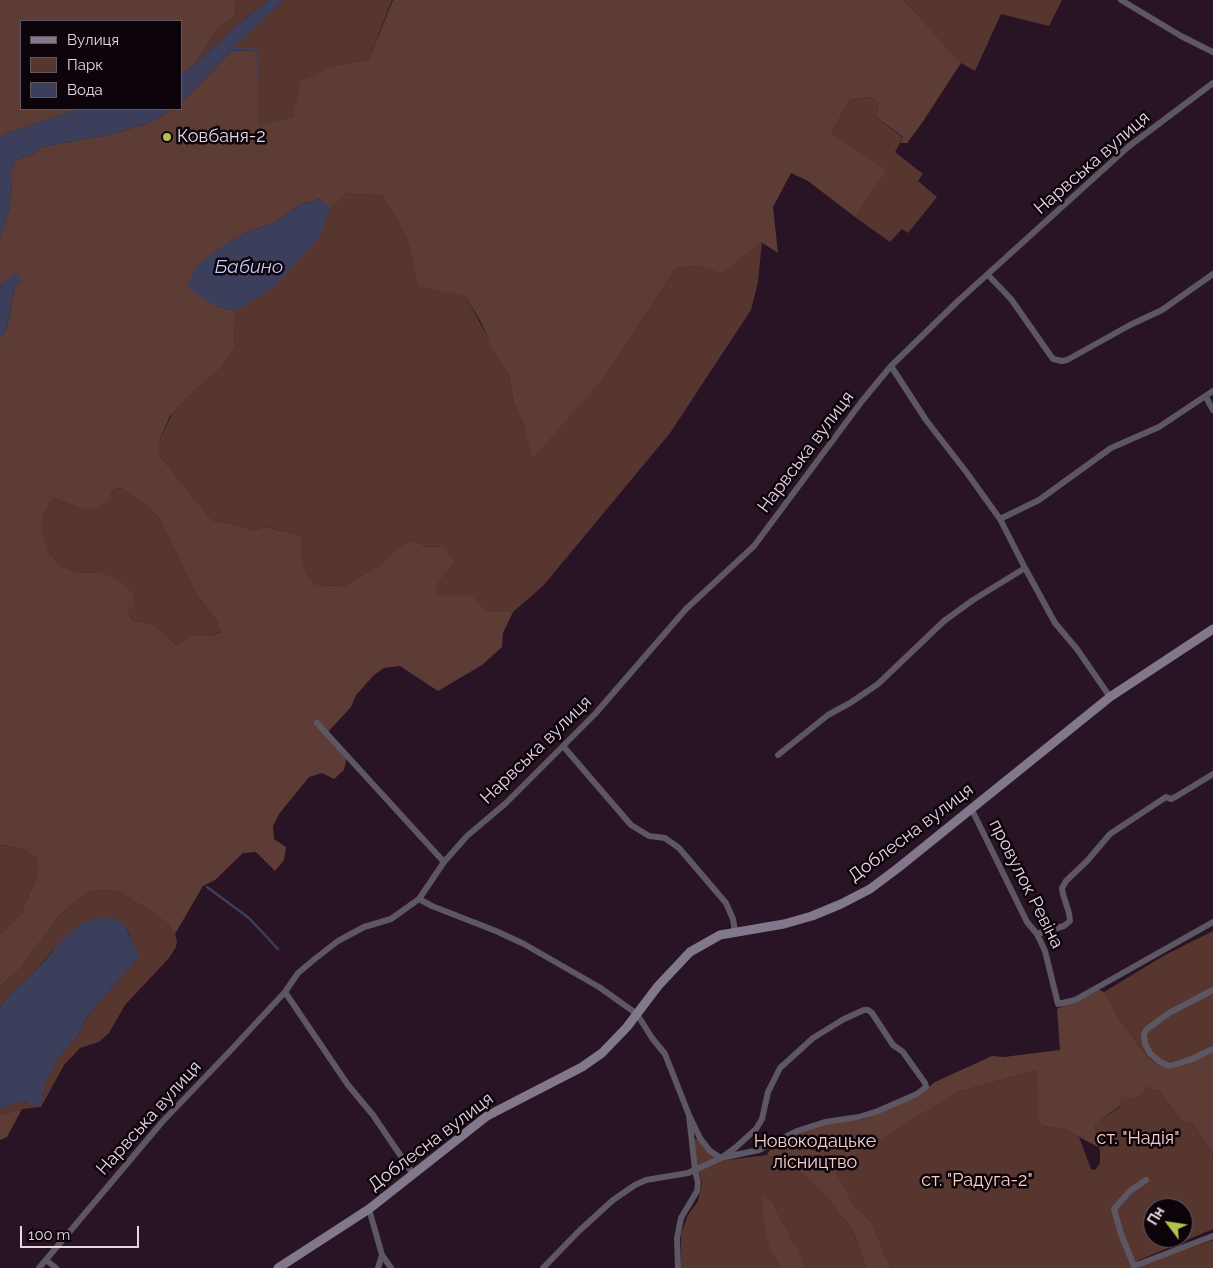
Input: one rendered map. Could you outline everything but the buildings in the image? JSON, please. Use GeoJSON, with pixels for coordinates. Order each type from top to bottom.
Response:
{"type":"FeatureCollection","features":[{"type":"Feature","properties":{"kind":"street"},"geometry":{"type":"LineString","coordinates":[[1121,0],[1172,31],[1213,52]]}},
{"type":"Feature","properties":{"kind":"street","name":"Нарвська вулиця"},"geometry":{"type":"LineString","coordinates":[[39,1268],[163,1121],[284,992],[298,973],[338,942],[364,926],[391,919],[419,899],[444,862],[467,836],[506,803],[602,707],[686,609],[754,546],[862,401],[891,366],[1128,147],[1213,83]]}},
{"type":"Feature","properties":{"kind":"street"},"geometry":{"type":"LineString","coordinates":[[988,275],[1011,299],[1053,359],[1062,361],[1162,310],[1213,274]]}},
{"type":"Feature","properties":{"kind":"street"},"geometry":{"type":"LineString","coordinates":[[891,366],[926,420],[1000,518],[1055,622],[1077,649],[1110,697]]}},
{"type":"Feature","properties":{"kind":"street"},"geometry":{"type":"LineString","coordinates":[[1000,518],[1039,500],[1111,448],[1159,427],[1213,391]]}},
{"type":"Feature","properties":{"kind":"street"},"geometry":{"type":"LineString","coordinates":[[1206,397],[1213,410]]}},
{"type":"Feature","properties":{"kind":"street"},"geometry":{"type":"LineString","coordinates":[[778,755],[828,715],[850,704],[878,684],[944,621],[973,600],[1025,568]]}},
{"type":"Feature","properties":{"kind":"street","name":"Доблесна вулиця"},"geometry":{"type":"LineString","coordinates":[[278,1268],[369,1209],[487,1116],[582,1067],[602,1053],[615,1041],[658,986],[690,952],[706,941],[735,932],[784,924],[812,916],[870,889],[1110,697],[1213,629]]}},
{"type":"Feature","properties":{"kind":"street"},"geometry":{"type":"LineString","coordinates":[[316,723],[444,862]]}},
{"type":"Feature","properties":{"kind":"street"},"geometry":{"type":"LineString","coordinates":[[563,746],[631,825],[649,836],[665,838],[679,848],[726,903],[733,919],[735,932]]}},
{"type":"Feature","properties":{"kind":"street"},"geometry":{"type":"LineString","coordinates":[[1037,934],[1064,926],[1070,921],[1062,888],[1066,881],[1087,861],[1110,834],[1166,797],[1178,796],[1213,774]]}},
{"type":"Feature","properties":{"kind":"street","name":"провулок Ревіна"},"geometry":{"type":"LineString","coordinates":[[971,808],[1027,922],[1037,934],[1045,951],[1058,1004],[1075,1000],[1213,922]]}},
{"type":"Feature","properties":{"kind":"street"},"geometry":{"type":"LineString","coordinates":[[419,899],[524,944],[600,987],[637,1014],[664,1054],[700,1138],[710,1151],[721,1158],[759,1150],[797,1131],[825,1122],[859,1117],[917,1094],[926,1087],[925,1083],[903,1052],[893,1045],[872,1013],[868,1010],[859,1011],[813,1038],[780,1068],[768,1092],[762,1119],[756,1129],[735,1148],[721,1158],[688,1173],[646,1180],[626,1190],[612,1200],[579,1231],[543,1268]]}},
{"type":"Feature","properties":{"kind":"street"},"geometry":{"type":"LineString","coordinates":[[1213,990],[1169,1013],[1147,1029],[1144,1034],[1145,1044],[1150,1053],[1160,1062],[1170,1066],[1190,1060],[1213,1049]]}},
{"type":"Feature","properties":{"kind":"street"},"geometry":{"type":"LineString","coordinates":[[284,992],[348,1086],[373,1115],[413,1174]]}},
{"type":"Feature","properties":{"kind":"street"},"geometry":{"type":"LineString","coordinates":[[678,1268],[677,1238],[681,1218],[697,1190],[698,1183],[689,1115]]}},
{"type":"Feature","properties":{"kind":"street"},"geometry":{"type":"LineString","coordinates":[[1146,1180],[1130,1191],[1114,1209],[1121,1234],[1135,1267],[1213,1236]]}},
{"type":"Feature","properties":{"kind":"street"},"geometry":{"type":"LineString","coordinates":[[369,1209],[382,1255],[391,1268]]}},
{"type":"Feature","properties":{"kind":"street"},"geometry":{"type":"LineString","coordinates":[[378,1268],[382,1255]]}},
{"type":"Feature","properties":{"kind":"street"},"geometry":{"type":"LineString","coordinates":[[46,1260],[56,1268]]}},
{"type":"Feature","properties":{"kind":"green space"},"geometry":{"type":"Polygon","coordinates":[[[0,0],[236,0],[235,17],[219,26],[194,65],[182,74],[182,20],[20,20],[20,110],[76,110],[0,137],[0,0]]]}},
{"type":"Feature","properties":{"kind":"green space"},"geometry":{"type":"Polygon","coordinates":[[[236,0],[269,0],[244,19],[195,65],[219,26],[235,17],[236,0]]]}},
{"type":"Feature","properties":{"kind":"green space"},"geometry":{"type":"Polygon","coordinates":[[[284,0],[392,0],[369,59],[334,66],[293,117],[258,126],[258,48],[232,48],[284,0]]]}},
{"type":"Feature","properties":{"kind":"green space"},"geometry":{"type":"Polygon","coordinates":[[[393,0],[904,0],[961,63],[907,143],[901,143],[903,137],[876,117],[879,105],[871,97],[850,100],[831,133],[886,170],[855,217],[808,181],[791,173],[773,207],[778,253],[761,242],[722,274],[696,266],[676,268],[604,377],[533,458],[524,426],[513,401],[510,378],[492,347],[482,324],[466,297],[418,285],[407,238],[383,196],[346,193],[330,208],[319,199],[302,204],[273,223],[232,240],[197,265],[216,306],[236,311],[235,348],[219,370],[170,416],[159,441],[159,455],[212,520],[253,531],[266,527],[301,536],[302,562],[307,575],[317,585],[344,586],[381,564],[401,545],[414,540],[427,547],[443,546],[454,562],[436,585],[436,595],[473,597],[486,612],[513,612],[503,633],[502,647],[482,665],[438,691],[400,666],[384,668],[374,675],[356,695],[351,707],[328,732],[347,756],[344,770],[334,779],[322,773],[309,777],[279,814],[273,826],[274,839],[286,847],[284,860],[275,871],[256,852],[243,853],[215,880],[203,886],[175,934],[168,924],[121,893],[103,889],[91,892],[80,898],[60,915],[19,970],[0,986],[0,934],[21,913],[38,874],[38,861],[28,851],[4,845],[0,846],[0,338],[7,328],[14,290],[20,280],[7,279],[0,287],[0,239],[8,212],[12,169],[15,160],[31,155],[41,147],[113,134],[149,123],[170,110],[182,110],[182,102],[231,51],[257,50],[258,125],[293,117],[301,81],[334,66],[369,59],[393,0]],[[121,488],[111,491],[108,501],[91,510],[82,509],[54,498],[49,503],[42,521],[42,532],[48,551],[60,566],[79,573],[99,572],[118,580],[133,594],[135,604],[128,612],[133,621],[154,624],[176,645],[194,634],[213,636],[220,632],[217,622],[194,590],[160,520],[148,506],[121,488]]]}},
{"type":"Feature","properties":{"kind":"green space"},"geometry":{"type":"Polygon","coordinates":[[[904,0],[1062,0],[1049,26],[1001,14],[975,71],[961,63],[904,0]]]}},
{"type":"Feature","properties":{"kind":"green space"},"geometry":{"type":"Polygon","coordinates":[[[871,97],[879,105],[876,117],[903,138],[895,152],[923,174],[918,181],[937,197],[908,233],[902,229],[890,242],[855,217],[885,170],[831,133],[850,100],[871,97]]]}},
{"type":"Feature","properties":{"kind":"green space"},"geometry":{"type":"Polygon","coordinates":[[[346,193],[383,196],[407,238],[418,284],[466,297],[510,378],[513,401],[524,426],[604,377],[676,268],[696,266],[722,274],[762,241],[758,282],[751,310],[670,433],[543,586],[513,612],[486,612],[436,595],[443,546],[427,547],[414,540],[401,545],[381,564],[344,586],[317,585],[307,575],[302,562],[300,536],[267,527],[253,531],[212,520],[159,455],[159,441],[172,414],[219,370],[235,348],[236,311],[187,288],[197,265],[232,240],[346,193]]]}},
{"type":"Feature","properties":{"kind":"green space"},"geometry":{"type":"Polygon","coordinates":[[[121,488],[148,506],[160,520],[194,590],[217,622],[220,631],[213,636],[194,634],[176,645],[154,624],[133,621],[99,572],[79,573],[60,566],[48,551],[42,532],[42,521],[49,503],[54,498],[82,509],[111,491],[121,488]]]}},
{"type":"Feature","properties":{"kind":"green space"},"geometry":{"type":"Polygon","coordinates":[[[4,845],[28,851],[38,861],[38,874],[21,913],[0,934],[0,846],[4,845]]]}},
{"type":"Feature","properties":{"kind":"green space"},"geometry":{"type":"Polygon","coordinates":[[[103,889],[121,893],[168,924],[175,934],[176,947],[169,958],[125,1005],[109,1033],[99,1042],[80,1048],[64,1065],[41,1107],[22,1109],[0,1115],[0,1108],[22,1101],[27,1103],[43,1098],[45,1084],[57,1059],[79,1034],[85,1019],[137,959],[135,946],[126,927],[52,951],[33,974],[12,992],[0,1007],[0,986],[19,970],[60,915],[80,898],[91,892],[103,889]]]}},
{"type":"Feature","properties":{"kind":"green space"},"geometry":{"type":"Polygon","coordinates":[[[1213,931],[1213,1045],[1161,1066],[1148,1058],[1121,1021],[1104,992],[1165,955],[1213,931]]]}},
{"type":"Feature","properties":{"kind":"green space"},"geometry":{"type":"Polygon","coordinates":[[[1097,989],[1104,992],[1121,1021],[1148,1058],[1161,1066],[1213,1045],[1213,1154],[1192,1122],[1184,1124],[1159,1091],[1146,1087],[1142,1094],[1131,1099],[1122,1096],[1120,1106],[1095,1126],[1098,1147],[1066,1130],[1043,1126],[1039,1120],[1037,1070],[958,1092],[833,1168],[855,1207],[871,1221],[891,1268],[866,1268],[852,1229],[820,1190],[797,1169],[767,1155],[772,1146],[796,1133],[826,1123],[861,1120],[918,1096],[935,1082],[992,1056],[1004,1057],[1060,1050],[1057,1009],[1097,989]]]}},
{"type":"Feature","properties":{"kind":"green space","name":"ст. \"Радуга-2\""},"geometry":{"type":"Polygon","coordinates":[[[1037,1070],[1043,1126],[1066,1130],[1079,1137],[1091,1169],[1095,1170],[1100,1163],[1100,1152],[1095,1126],[1120,1107],[1122,1096],[1146,1087],[1159,1091],[1184,1124],[1192,1122],[1213,1154],[1213,1229],[1193,1237],[1193,1198],[1143,1198],[1143,1248],[1168,1248],[1137,1261],[1139,1266],[1213,1240],[1213,1268],[891,1268],[871,1221],[855,1207],[832,1168],[958,1092],[1037,1070]]]}},
{"type":"Feature","properties":{"kind":"green space"},"geometry":{"type":"Polygon","coordinates":[[[22,1109],[7,1137],[0,1140],[0,1115],[22,1109]]]}},
{"type":"Feature","properties":{"kind":"green space"},"geometry":{"type":"Polygon","coordinates":[[[698,1138],[706,1151],[720,1161],[767,1155],[797,1169],[820,1190],[852,1229],[866,1268],[801,1268],[789,1240],[789,1233],[782,1223],[774,1204],[773,1255],[781,1268],[681,1268],[681,1234],[688,1215],[698,1201],[702,1183],[696,1163],[693,1140],[698,1138]]]}},
{"type":"Feature","properties":{"kind":"green space","name":"Новокодацьке лісництво"},"geometry":{"type":"Polygon","coordinates":[[[761,1193],[774,1204],[782,1223],[789,1233],[789,1240],[797,1247],[803,1265],[801,1268],[781,1268],[773,1255],[766,1236],[761,1193]]]}},
{"type":"Feature","properties":{"kind":"water"},"geometry":{"type":"Polygon","coordinates":[[[269,0],[284,0],[233,48],[258,48],[258,125],[293,117],[258,126],[256,50],[231,51],[182,102],[182,74],[194,65],[219,26],[197,63],[244,19],[269,0]]]}},
{"type":"Feature","properties":{"kind":"water"},"geometry":{"type":"Polygon","coordinates":[[[76,110],[170,110],[149,123],[113,134],[41,147],[31,155],[15,160],[12,169],[8,212],[0,239],[0,137],[76,110]]]}},
{"type":"Feature","properties":{"kind":"water","name":"Бабино"},"geometry":{"type":"Polygon","coordinates":[[[319,199],[330,208],[319,238],[273,288],[236,311],[216,306],[187,288],[197,265],[232,240],[273,223],[302,204],[319,199]]]}},
{"type":"Feature","properties":{"kind":"water"},"geometry":{"type":"Polygon","coordinates":[[[17,272],[20,280],[14,290],[7,328],[0,338],[0,287],[17,272]]]}},
{"type":"Feature","properties":{"kind":"water"},"geometry":{"type":"Polygon","coordinates":[[[107,917],[118,920],[126,927],[139,953],[137,959],[85,1019],[79,1034],[57,1059],[45,1084],[41,1103],[33,1105],[22,1101],[0,1108],[0,1007],[12,992],[33,974],[63,939],[84,921],[107,917]]]}},
{"type":"Feature","properties":{"kind":"waterway"},"geometry":{"type":"LineString","coordinates":[[207,887],[249,918],[278,949]]}},
{"type":"Feature","properties":{"kind":"place","name":"Ковбаня-2"},"geometry":{"type":"Point","coordinates":[167,137]}},
{"type":"Feature","properties":{"kind":"park label","name":"ст. \"Надія\""},"geometry":{"type":"Point","coordinates":[1138,1139]}}]}
